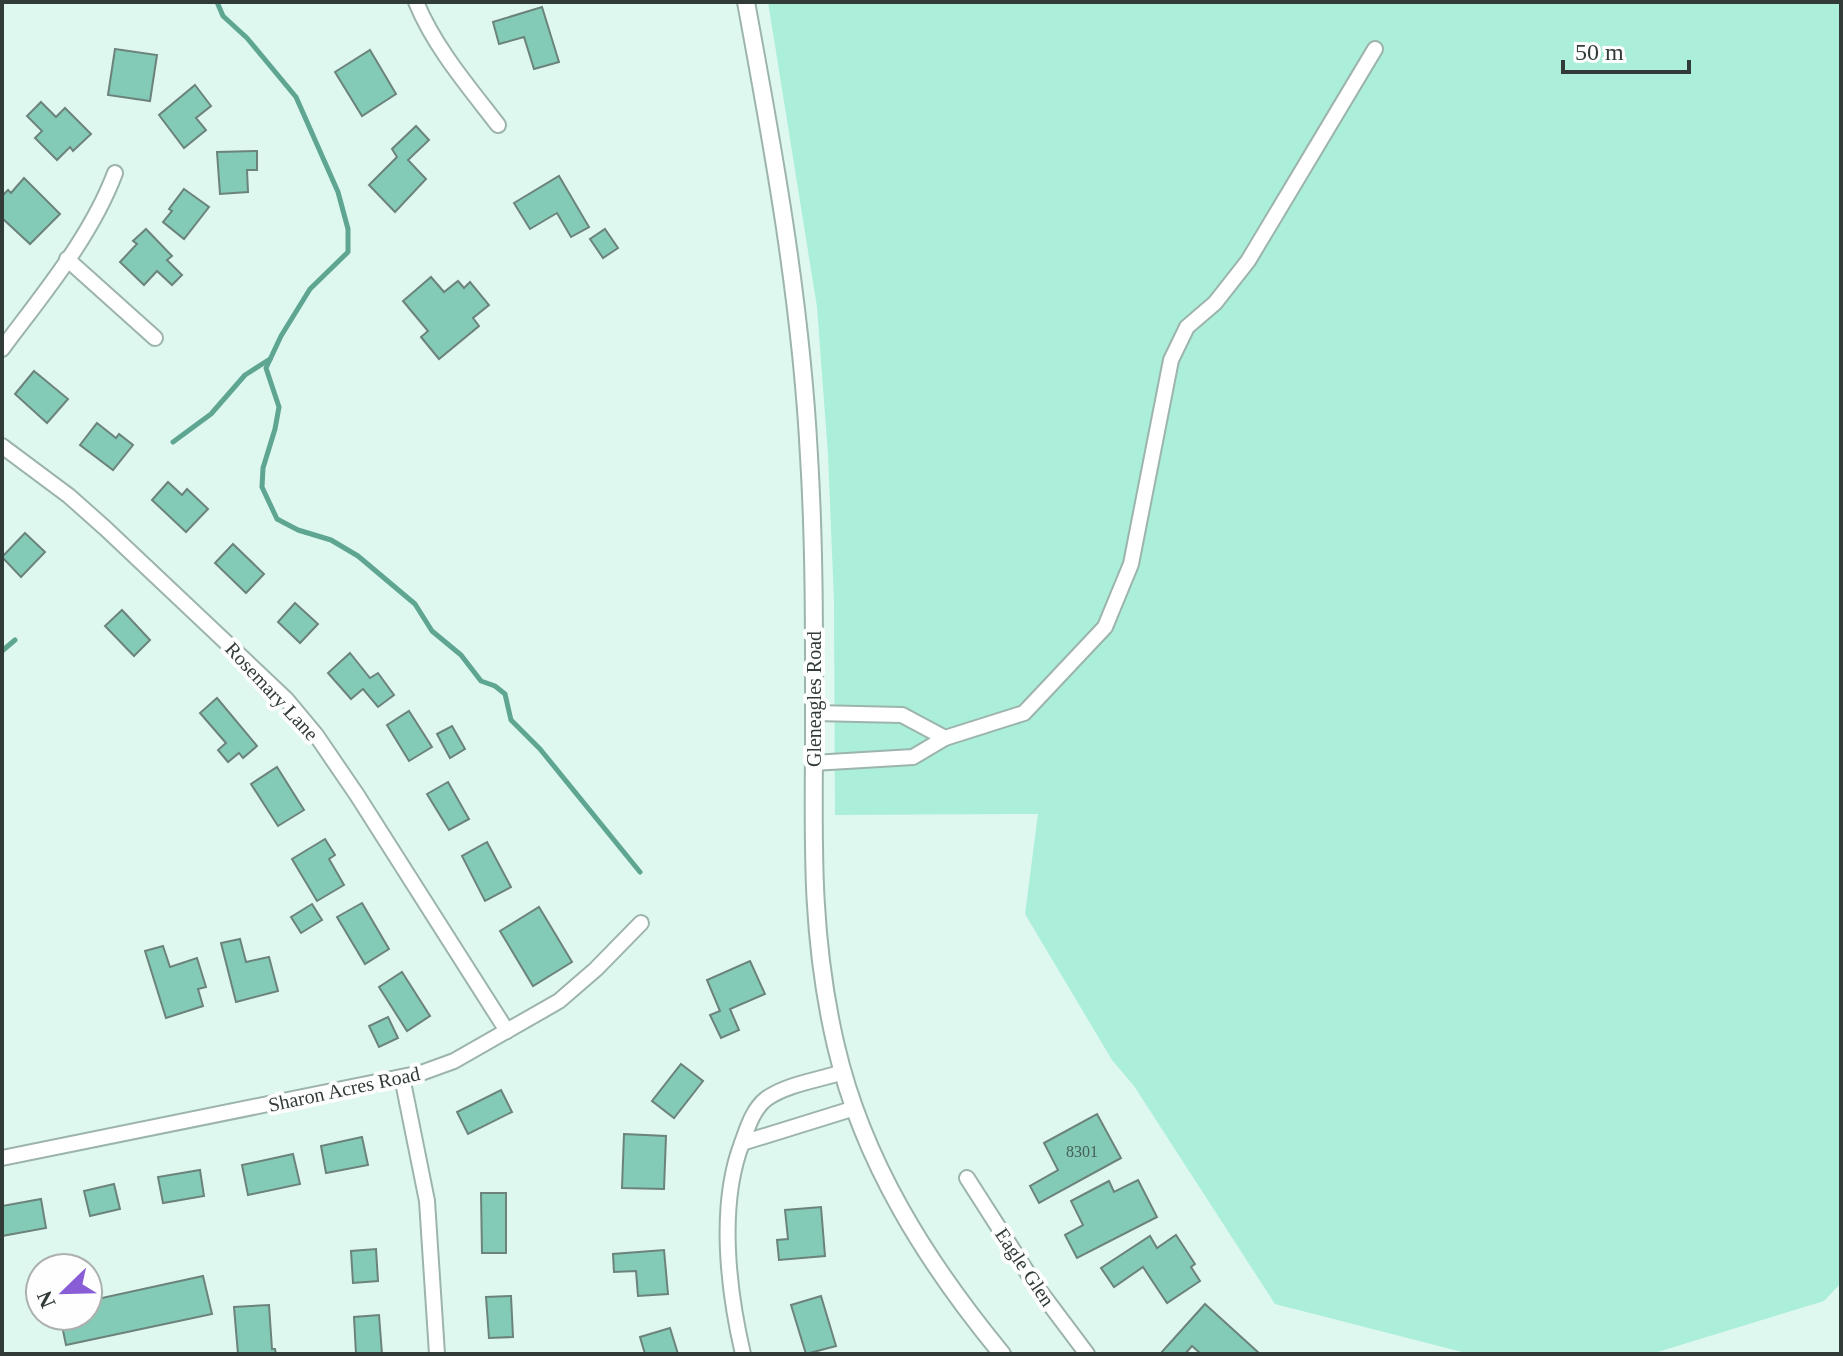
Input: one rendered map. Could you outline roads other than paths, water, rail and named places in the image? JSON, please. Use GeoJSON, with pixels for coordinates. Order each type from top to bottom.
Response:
{"type":"FeatureCollection","features":[{"type":"Feature","properties":{"kind":"street"},"geometry":{"type":"LineString","coordinates":[[416,2],[432,37],[498,125]]}},
{"type":"Feature","properties":{"kind":"street","name":"Gleneagles Road"},"geometry":{"type":"LineString","coordinates":[[746,2],[792,260],[810,457],[813,898],[823,985],[843,1072],[891,1193],[953,1292],[1002,1354]]}},
{"type":"Feature","properties":{"kind":"street"},"geometry":{"type":"LineString","coordinates":[[813,763],[913,757],[945,738],[1024,713],[1105,627],[1131,564],[1171,360],[1187,327],[1215,303],[1248,261],[1375,49]]}},
{"type":"Feature","properties":{"kind":"street"},"geometry":{"type":"LineString","coordinates":[[2,349],[104,204],[115,173]]}},
{"type":"Feature","properties":{"kind":"street"},"geometry":{"type":"LineString","coordinates":[[67,259],[155,338]]}},
{"type":"Feature","properties":{"kind":"street","name":"Rosemary Lane"},"geometry":{"type":"LineString","coordinates":[[2,446],[69,496],[105,528],[286,699],[316,735],[357,795],[507,1031]]}},
{"type":"Feature","properties":{"kind":"street"},"geometry":{"type":"LineString","coordinates":[[814,713],[902,715],[945,738]]}},
{"type":"Feature","properties":{"kind":"street","name":"Sharon Acres Road"},"geometry":{"type":"LineString","coordinates":[[2,1158],[402,1077],[454,1061],[559,1001],[641,923]]}},
{"type":"Feature","properties":{"kind":"street"},"geometry":{"type":"LineString","coordinates":[[743,1354],[731,1279],[728,1203],[734,1163],[751,1120],[764,1100],[799,1085],[843,1072]]}},
{"type":"Feature","properties":{"kind":"street"},"geometry":{"type":"LineString","coordinates":[[402,1077],[427,1201],[437,1354]]}},
{"type":"Feature","properties":{"kind":"street"},"geometry":{"type":"LineString","coordinates":[[742,1143],[855,1108]]}},
{"type":"Feature","properties":{"kind":"street","name":"Eagle Glen"},"geometry":{"type":"LineString","coordinates":[[967,1178],[1036,1286],[1087,1354]]}},
{"type":"Feature","properties":{"kind":"waterway"},"geometry":{"type":"LineString","coordinates":[[217,2],[223,16],[247,38],[296,97],[338,192],[348,229],[348,252],[310,289],[281,336],[266,368],[279,407],[263,468],[262,487],[277,519],[298,530],[331,540],[358,556],[415,604],[432,631],[461,655],[481,681],[505,694],[511,720],[540,749],[640,872]]}},
{"type":"Feature","properties":{"kind":"waterway"},"geometry":{"type":"LineString","coordinates":[[173,442],[211,414],[245,375],[270,359]]}},
{"type":"Feature","properties":{"kind":"waterway"},"geometry":{"type":"LineString","coordinates":[[2,651],[15,640]]}}]}
